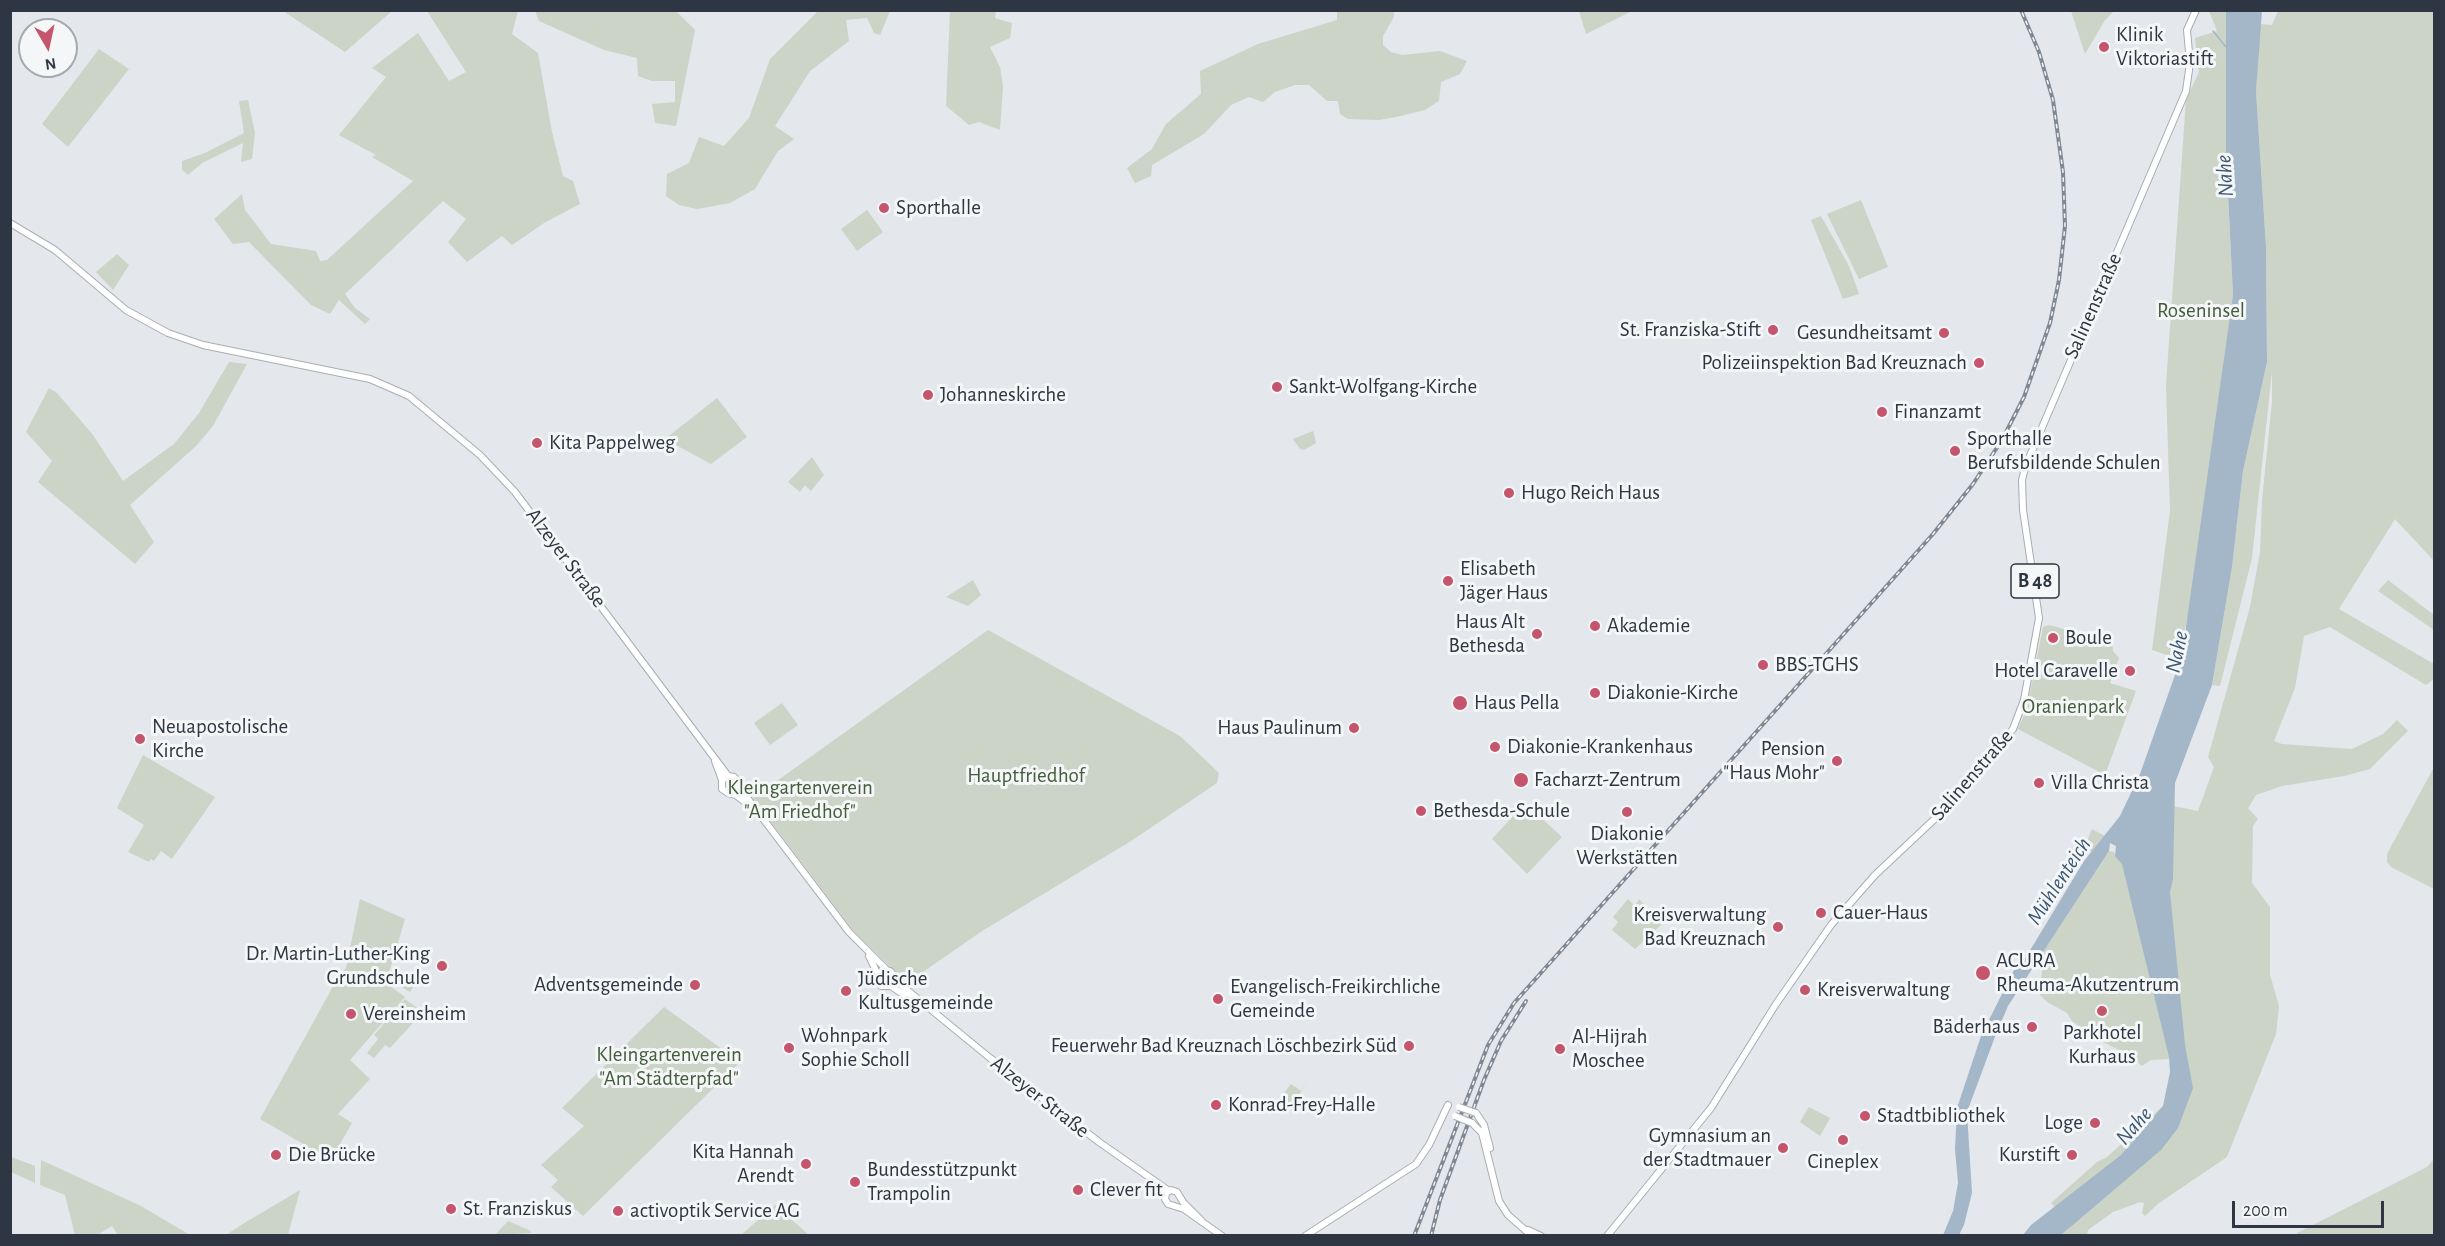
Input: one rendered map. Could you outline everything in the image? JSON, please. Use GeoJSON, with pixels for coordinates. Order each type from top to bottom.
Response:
{"type":"FeatureCollection","features":[{"type":"Feature","properties":{"kind":"main road","name":"Salinenstraße"},"geometry":{"type":"LineString","coordinates":[[1607,1236],[1710,1108],[1831,925],[1875,875],[1958,797],[2001,747],[2018,718],[2039,618],[2021,493],[2026,465],[2037,433],[2188,86],[2190,60],[2186,34],[2191,17],[2196,10]]}},
{"type":"Feature","properties":{"kind":"main road","name":"Alzeyer Straße"},"geometry":{"type":"LineString","coordinates":[[10,223],[55,249],[126,310],[168,333],[203,345],[370,379],[389,385],[409,396],[480,455],[515,492],[715,758],[725,778],[724,791],[732,793],[755,810]]}},
{"type":"Feature","properties":{"kind":"main road","name":"Alzeyer Straße"},"geometry":{"type":"LineString","coordinates":[[725,778],[737,779],[739,787],[755,810],[865,950],[894,975],[901,985],[944,1022],[1167,1193],[1177,1192],[1201,1220]]}},
{"type":"Feature","properties":{"kind":"main road"},"geometry":{"type":"LineString","coordinates":[[732,793],[739,787]]}},
{"type":"Feature","properties":{"kind":"main road","name":"Alzeyer Straße"},"geometry":{"type":"LineString","coordinates":[[865,950],[881,986],[891,986],[944,1022]]}},
{"type":"Feature","properties":{"kind":"main road"},"geometry":{"type":"LineString","coordinates":[[878,975],[887,970]]}},
{"type":"Feature","properties":{"kind":"main road"},"geometry":{"type":"LineString","coordinates":[[891,986],[894,975]]}},
{"type":"Feature","properties":{"kind":"main road"},"geometry":{"type":"LineString","coordinates":[[1448,1105],[1476,1113],[1481,1119],[1488,1136],[1490,1163]]}},
{"type":"Feature","properties":{"kind":"main road"},"geometry":{"type":"LineString","coordinates":[[1305,1236],[1416,1164],[1448,1105]]}},
{"type":"Feature","properties":{"kind":"main road"},"geometry":{"type":"LineString","coordinates":[[1448,1105],[1455,1116]]}},
{"type":"Feature","properties":{"kind":"main road"},"geometry":{"type":"LineString","coordinates":[[1443,1115],[1455,1116],[1480,1129],[1499,1201],[1508,1215],[1532,1236]]}},
{"type":"Feature","properties":{"kind":"main road","name":"Alzeyer Straße"},"geometry":{"type":"LineString","coordinates":[[1167,1193],[1168,1204],[1175,1205],[1201,1220],[1222,1236]]}},
{"type":"Feature","properties":{"kind":"main road"},"geometry":{"type":"LineString","coordinates":[[1175,1205],[1180,1198]]}},
{"type":"Feature","properties":{"kind":"main road"},"geometry":{"type":"LineString","coordinates":[[1522,1226],[1541,1236]]}},
{"type":"Feature","properties":{"kind":"green space"},"geometry":{"type":"Polygon","coordinates":[[[287,10],[392,11],[345,52],[286,13],[287,10]]]}},
{"type":"Feature","properties":{"kind":"green space"},"geometry":{"type":"Polygon","coordinates":[[[1579,10],[1632,11],[1586,34],[1579,10]]]}},
{"type":"Feature","properties":{"kind":"green space"},"geometry":{"type":"Polygon","coordinates":[[[427,11],[518,11],[512,34],[538,53],[552,132],[563,176],[573,181],[580,204],[544,223],[512,245],[502,236],[467,262],[448,242],[466,219],[443,201],[345,294],[355,308],[370,319],[365,324],[339,300],[330,314],[311,305],[249,242],[233,244],[214,219],[242,194],[245,210],[271,244],[316,251],[320,261],[327,260],[413,181],[372,157],[376,155],[339,135],[386,77],[372,68],[418,33],[449,81],[466,72],[427,11]]]}},
{"type":"Feature","properties":{"kind":"green space"},"geometry":{"type":"Polygon","coordinates":[[[535,11],[676,11],[695,30],[676,126],[655,123],[652,104],[675,102],[675,81],[652,81],[638,76],[637,58],[604,50],[539,21],[535,11]]]}},
{"type":"Feature","properties":{"kind":"green space"},"geometry":{"type":"Polygon","coordinates":[[[818,11],[890,11],[880,35],[874,33],[867,18],[846,20],[849,41],[810,71],[775,126],[794,139],[778,151],[755,189],[730,203],[697,209],[679,205],[666,196],[667,174],[689,163],[699,137],[724,146],[749,118],[770,59],[818,11]]]}},
{"type":"Feature","properties":{"kind":"green space"},"geometry":{"type":"Polygon","coordinates":[[[950,11],[996,11],[995,18],[1012,23],[1010,38],[990,47],[1000,67],[1003,87],[1000,130],[979,122],[969,125],[946,106],[950,11]]]}},
{"type":"Feature","properties":{"kind":"green space"},"geometry":{"type":"Polygon","coordinates":[[[1337,11],[1394,11],[1394,17],[1383,36],[1383,45],[1391,52],[1402,55],[1440,51],[1467,61],[1460,74],[1441,82],[1439,101],[1425,110],[1379,120],[1348,119],[1340,114],[1338,101],[1327,101],[1309,85],[1295,85],[1275,92],[1263,102],[1249,97],[1231,105],[1204,134],[1152,165],[1151,176],[1135,183],[1127,168],[1152,149],[1166,124],[1201,94],[1200,71],[1258,44],[1337,20],[1337,11]]]}},
{"type":"Feature","properties":{"kind":"green space"},"geometry":{"type":"Polygon","coordinates":[[[2071,11],[2114,11],[2105,20],[2085,54],[2071,11]]]}},
{"type":"Feature","properties":{"kind":"green space","name":"Roseninsel"},"geometry":{"type":"Polygon","coordinates":[[[2209,11],[2226,11],[2226,152],[2233,295],[2193,589],[2179,659],[2152,650],[2170,511],[2166,385],[2186,100],[2199,72],[2195,38],[2217,31],[2209,11]]]}},
{"type":"Feature","properties":{"kind":"green space"},"geometry":{"type":"Polygon","coordinates":[[[2278,11],[2434,11],[2434,561],[2395,519],[2339,609],[2434,664],[2434,679],[2426,685],[2330,627],[2304,636],[2295,688],[2274,741],[2282,744],[2352,749],[2383,734],[2397,720],[2408,731],[2370,769],[2344,776],[2282,786],[2256,795],[2248,808],[2258,819],[2253,826],[2252,883],[2270,907],[2270,975],[2279,1006],[2276,1034],[2227,1157],[2159,1203],[2145,1216],[2142,1213],[2144,1203],[2140,1202],[2113,1212],[2088,1230],[2087,1235],[2061,1235],[2071,1227],[2051,1203],[2097,1162],[2107,1157],[2163,1106],[2172,1076],[2170,1059],[2151,1060],[2142,1066],[2129,1055],[2095,1038],[2072,1021],[2067,1013],[2047,1002],[2040,995],[2042,968],[2038,960],[2109,851],[2114,852],[2115,856],[2173,806],[2198,811],[2214,767],[2208,757],[2250,607],[2260,552],[2262,500],[2272,402],[2272,371],[2252,558],[2220,686],[2212,685],[2232,567],[2243,471],[2267,362],[2266,247],[2256,91],[2259,24],[2272,25],[2278,11]]]}},
{"type":"Feature","properties":{"kind":"green space"},"geometry":{"type":"Polygon","coordinates":[[[99,49],[129,69],[68,147],[42,124],[99,49]]]}},
{"type":"Feature","properties":{"kind":"green space"},"geometry":{"type":"Polygon","coordinates":[[[248,100],[255,133],[252,159],[241,162],[243,143],[202,163],[188,175],[182,170],[182,161],[205,153],[244,133],[239,101],[248,100]]]}},
{"type":"Feature","properties":{"kind":"green space"},"geometry":{"type":"Polygon","coordinates":[[[1861,200],[1888,267],[1859,279],[1827,214],[1861,200]]]}},
{"type":"Feature","properties":{"kind":"green space"},"geometry":{"type":"Polygon","coordinates":[[[867,210],[883,232],[857,251],[841,229],[867,210]]]}},
{"type":"Feature","properties":{"kind":"green space"},"geometry":{"type":"Polygon","coordinates":[[[1821,216],[1849,266],[1859,294],[1843,299],[1811,220],[1821,216]]]}},
{"type":"Feature","properties":{"kind":"green space"},"geometry":{"type":"Polygon","coordinates":[[[117,254],[129,265],[113,290],[96,272],[117,254]]]}},
{"type":"Feature","properties":{"kind":"green space"},"geometry":{"type":"Polygon","coordinates":[[[229,362],[247,364],[213,426],[196,446],[130,505],[154,542],[135,564],[38,482],[52,461],[26,432],[49,388],[57,393],[93,435],[123,481],[174,444],[199,413],[229,362]]]}},
{"type":"Feature","properties":{"kind":"green space"},"geometry":{"type":"Polygon","coordinates":[[[717,398],[747,437],[711,464],[665,439],[717,398]]]}},
{"type":"Feature","properties":{"kind":"green space"},"geometry":{"type":"Polygon","coordinates":[[[1313,431],[1316,443],[1304,450],[1300,449],[1293,439],[1313,431]]]}},
{"type":"Feature","properties":{"kind":"green space"},"geometry":{"type":"Polygon","coordinates":[[[812,457],[824,475],[811,491],[805,485],[800,492],[788,482],[812,457]]]}},
{"type":"Feature","properties":{"kind":"green space"},"geometry":{"type":"Polygon","coordinates":[[[973,580],[981,595],[968,606],[946,597],[973,580]]]}},
{"type":"Feature","properties":{"kind":"green space"},"geometry":{"type":"Polygon","coordinates":[[[2388,580],[2434,615],[2434,630],[2378,591],[2388,580]]]}},
{"type":"Feature","properties":{"kind":"green space","name":"Oranienpark"},"geometry":{"type":"Polygon","coordinates":[[[2049,625],[2112,642],[2113,651],[2119,658],[2110,683],[2136,691],[2105,775],[2018,729],[2027,708],[2043,627],[2049,625]]]}},
{"type":"Feature","properties":{"kind":"green space","name":"Hauptfriedhof"},"geometry":{"type":"Polygon","coordinates":[[[988,630],[1180,736],[1219,773],[1217,783],[1131,841],[982,931],[907,983],[853,930],[753,798],[988,630]]]}},
{"type":"Feature","properties":{"kind":"green space"},"geometry":{"type":"Polygon","coordinates":[[[782,703],[798,725],[770,745],[754,723],[782,703]]]}},
{"type":"Feature","properties":{"kind":"green space"},"geometry":{"type":"Polygon","coordinates":[[[143,755],[215,797],[172,859],[161,851],[154,861],[151,859],[149,862],[128,852],[144,825],[117,808],[143,755]]]}},
{"type":"Feature","properties":{"kind":"green space"},"geometry":{"type":"Polygon","coordinates":[[[2434,767],[2434,889],[2391,867],[2387,862],[2387,854],[2434,767]]]}},
{"type":"Feature","properties":{"kind":"green space"},"geometry":{"type":"Polygon","coordinates":[[[1525,803],[1562,837],[1527,874],[1492,839],[1525,803]]]}},
{"type":"Feature","properties":{"kind":"green space"},"geometry":{"type":"Polygon","coordinates":[[[2092,829],[2105,836],[2092,852],[2084,848],[2092,829]]]}},
{"type":"Feature","properties":{"kind":"green space"},"geometry":{"type":"Polygon","coordinates":[[[360,899],[405,919],[386,983],[405,997],[350,1060],[370,1079],[338,1114],[352,1123],[331,1160],[260,1119],[337,979],[346,968],[360,899]]]}},
{"type":"Feature","properties":{"kind":"green space"},"geometry":{"type":"Polygon","coordinates":[[[1628,899],[1635,906],[1639,899],[1662,924],[1635,949],[1612,930],[1618,922],[1613,917],[1628,899]]]}},
{"type":"Feature","properties":{"kind":"green space"},"geometry":{"type":"Polygon","coordinates":[[[400,971],[417,981],[410,992],[393,982],[400,971]]]}},
{"type":"Feature","properties":{"kind":"green space"},"geometry":{"type":"Polygon","coordinates":[[[405,999],[423,1012],[390,1048],[385,1045],[374,1058],[367,1053],[378,1039],[374,1035],[405,999]]]}},
{"type":"Feature","properties":{"kind":"green space","name":"Kleingartenverein \"Am Städterpfad\""},"geometry":{"type":"Polygon","coordinates":[[[664,1007],[740,1062],[583,1216],[551,1187],[558,1180],[541,1165],[584,1126],[562,1108],[664,1007]]]}},
{"type":"Feature","properties":{"kind":"green space"},"geometry":{"type":"Polygon","coordinates":[[[1307,1082],[1290,1110],[1278,1101],[1291,1084],[1301,1091],[1307,1082]]]}},
{"type":"Feature","properties":{"kind":"green space"},"geometry":{"type":"Polygon","coordinates":[[[1809,1107],[1830,1118],[1820,1136],[1800,1122],[1809,1107]]]}},
{"type":"Feature","properties":{"kind":"green space"},"geometry":{"type":"Polygon","coordinates":[[[11,1157],[35,1166],[35,1183],[11,1172],[11,1157]]]}},
{"type":"Feature","properties":{"kind":"green space"},"geometry":{"type":"Polygon","coordinates":[[[2434,1159],[2434,1235],[2298,1235],[2297,1233],[2427,1167],[2434,1159]]]}},
{"type":"Feature","properties":{"kind":"green space"},"geometry":{"type":"Polygon","coordinates":[[[41,1160],[141,1206],[190,1235],[118,1235],[112,1226],[97,1235],[75,1235],[65,1195],[40,1185],[41,1160]]]}},
{"type":"Feature","properties":{"kind":"green space"},"geometry":{"type":"Polygon","coordinates":[[[300,1190],[288,1235],[226,1235],[241,1225],[300,1190]]]}},
{"type":"Feature","properties":{"kind":"green space"},"geometry":{"type":"Polygon","coordinates":[[[775,1205],[809,1235],[741,1235],[775,1205]]]}},
{"type":"Feature","properties":{"kind":"green space"},"geometry":{"type":"Polygon","coordinates":[[[508,1221],[531,1231],[531,1233],[495,1235],[508,1221]]]}},
{"type":"Feature","properties":{"kind":"water"},"geometry":{"type":"Polygon","coordinates":[[[2226,11],[2262,11],[2256,91],[2266,247],[2267,362],[2243,471],[2232,567],[2212,685],[2175,783],[2173,879],[2170,892],[2185,1045],[2193,1088],[2178,1128],[2161,1150],[2061,1235],[2023,1235],[2031,1225],[2121,1155],[2163,1106],[2170,1072],[2169,1057],[2122,864],[2115,856],[2116,846],[2110,843],[2109,851],[2008,1006],[1996,1034],[1967,1112],[1972,1193],[1964,1225],[1959,1235],[1943,1235],[1953,1211],[1958,1183],[1955,1149],[1957,1108],[1981,1036],[2017,964],[2023,962],[2084,861],[2120,816],[2140,774],[2182,655],[2233,295],[2226,152],[2226,11]]]}},
{"type":"Feature","properties":{"kind":"waterway"},"geometry":{"type":"LineString","coordinates":[[2213,31],[2226,47]]}},
{"type":"Feature","properties":{"kind":"railway"},"geometry":{"type":"LineString","coordinates":[[1414,1236],[1488,1045],[1514,1003],[1933,534],[1973,484],[2002,440],[2024,397],[2050,323],[2059,280],[2065,226],[2063,172],[2053,100],[2039,52],[2021,10]]}},
{"type":"Feature","properties":{"kind":"railway"},"geometry":{"type":"LineString","coordinates":[[1431,1236],[1440,1200],[1484,1080],[1501,1041],[1526,1001]]}},
{"type":"Feature","properties":{"kind":"place","name":"Klinik Viktoriastift"},"geometry":{"type":"Point","coordinates":[2104,47]}},
{"type":"Feature","properties":{"kind":"place","name":"Sporthalle"},"geometry":{"type":"Point","coordinates":[884,208]}},
{"type":"Feature","properties":{"kind":"place","name":"St. Franziska-Stift"},"geometry":{"type":"Point","coordinates":[1773,330]}},
{"type":"Feature","properties":{"kind":"place","name":"Gesundheitsamt"},"geometry":{"type":"Point","coordinates":[1944,333]}},
{"type":"Feature","properties":{"kind":"place","name":"Polizeiinspektion Bad Kreuznach"},"geometry":{"type":"Point","coordinates":[1979,363]}},
{"type":"Feature","properties":{"kind":"place","name":"Sankt-Wolfgang-Kirche"},"geometry":{"type":"Point","coordinates":[1277,387]}},
{"type":"Feature","properties":{"kind":"place","name":"Johanneskirche"},"geometry":{"type":"Point","coordinates":[928,395]}},
{"type":"Feature","properties":{"kind":"place","name":"Finanzamt"},"geometry":{"type":"Point","coordinates":[1882,412]}},
{"type":"Feature","properties":{"kind":"place","name":"Kita Pappelweg"},"geometry":{"type":"Point","coordinates":[537,443]}},
{"type":"Feature","properties":{"kind":"place","name":"Sporthalle Berufsbildende Schulen"},"geometry":{"type":"Point","coordinates":[1955,451]}},
{"type":"Feature","properties":{"kind":"place","name":"Hugo Reich Haus"},"geometry":{"type":"Point","coordinates":[1509,493]}},
{"type":"Feature","properties":{"kind":"place","name":"Elisabeth Jäger Haus"},"geometry":{"type":"Point","coordinates":[1448,581]}},
{"type":"Feature","properties":{"kind":"place","name":"Akademie"},"geometry":{"type":"Point","coordinates":[1595,626]}},
{"type":"Feature","properties":{"kind":"place","name":"Haus Alt Bethesda"},"geometry":{"type":"Point","coordinates":[1537,634]}},
{"type":"Feature","properties":{"kind":"place","name":"Boule"},"geometry":{"type":"Point","coordinates":[2053,638]}},
{"type":"Feature","properties":{"kind":"place","name":"BBS-TGHS"},"geometry":{"type":"Point","coordinates":[1763,665]}},
{"type":"Feature","properties":{"kind":"place","name":"Hotel Caravelle"},"geometry":{"type":"Point","coordinates":[2130,671]}},
{"type":"Feature","properties":{"kind":"place","name":"Diakonie-Kirche"},"geometry":{"type":"Point","coordinates":[1595,693]}},
{"type":"Feature","properties":{"kind":"place","name":"Haus Pella"},"geometry":{"type":"Point","coordinates":[1460,703]}},
{"type":"Feature","properties":{"kind":"place","name":"Haus Paulinum"},"geometry":{"type":"Point","coordinates":[1354,728]}},
{"type":"Feature","properties":{"kind":"place","name":"Neuapostolische Kirche"},"geometry":{"type":"Point","coordinates":[140,739]}},
{"type":"Feature","properties":{"kind":"place","name":"Diakonie-Krankenhaus"},"geometry":{"type":"Point","coordinates":[1495,747]}},
{"type":"Feature","properties":{"kind":"place","name":"Pension \"Haus Mohr\""},"geometry":{"type":"Point","coordinates":[1837,761]}},
{"type":"Feature","properties":{"kind":"place","name":"Facharzt-Zentrum"},"geometry":{"type":"Point","coordinates":[1521,780]}},
{"type":"Feature","properties":{"kind":"place","name":"Villa Christa"},"geometry":{"type":"Point","coordinates":[2039,783]}},
{"type":"Feature","properties":{"kind":"place","name":"Bethesda-Schule"},"geometry":{"type":"Point","coordinates":[1421,811]}},
{"type":"Feature","properties":{"kind":"place","name":"Diakonie Werkstätten"},"geometry":{"type":"Point","coordinates":[1627,812]}},
{"type":"Feature","properties":{"kind":"place","name":"Cauer-Haus"},"geometry":{"type":"Point","coordinates":[1821,913]}},
{"type":"Feature","properties":{"kind":"place","name":"Kreisverwaltung Bad Kreuznach"},"geometry":{"type":"Point","coordinates":[1778,927]}},
{"type":"Feature","properties":{"kind":"place","name":"Dr. Martin-Luther-King Grundschule"},"geometry":{"type":"Point","coordinates":[442,966]}},
{"type":"Feature","properties":{"kind":"place","name":"ACURA Rheuma-Akutzentrum"},"geometry":{"type":"Point","coordinates":[1983,973]}},
{"type":"Feature","properties":{"kind":"place","name":"Adventsgemeinde"},"geometry":{"type":"Point","coordinates":[695,985]}},
{"type":"Feature","properties":{"kind":"place","name":"Kreisverwaltung"},"geometry":{"type":"Point","coordinates":[1805,990]}},
{"type":"Feature","properties":{"kind":"place","name":"Jüdische Kultusgemeinde"},"geometry":{"type":"Point","coordinates":[846,991]}},
{"type":"Feature","properties":{"kind":"place","name":"Evangelisch-Freikirchliche Gemeinde"},"geometry":{"type":"Point","coordinates":[1218,999]}},
{"type":"Feature","properties":{"kind":"place","name":"Parkhotel Kurhaus"},"geometry":{"type":"Point","coordinates":[2102,1011]}},
{"type":"Feature","properties":{"kind":"place","name":"Vereinsheim"},"geometry":{"type":"Point","coordinates":[351,1014]}},
{"type":"Feature","properties":{"kind":"place","name":"Bäderhaus"},"geometry":{"type":"Point","coordinates":[2032,1027]}},
{"type":"Feature","properties":{"kind":"place","name":"Feuerwehr Bad Kreuznach Löschbezirk Süd"},"geometry":{"type":"Point","coordinates":[1409,1046]}},
{"type":"Feature","properties":{"kind":"place","name":"Wohnpark Sophie Scholl"},"geometry":{"type":"Point","coordinates":[789,1048]}},
{"type":"Feature","properties":{"kind":"place","name":"Al-Hijrah Moschee"},"geometry":{"type":"Point","coordinates":[1560,1049]}},
{"type":"Feature","properties":{"kind":"place","name":"Konrad-Frey-Halle"},"geometry":{"type":"Point","coordinates":[1216,1105]}},
{"type":"Feature","properties":{"kind":"place","name":"Stadtbibliothek"},"geometry":{"type":"Point","coordinates":[1865,1116]}},
{"type":"Feature","properties":{"kind":"place","name":"Loge"},"geometry":{"type":"Point","coordinates":[2095,1123]}},
{"type":"Feature","properties":{"kind":"place","name":"Cineplex"},"geometry":{"type":"Point","coordinates":[1843,1140]}},
{"type":"Feature","properties":{"kind":"place","name":"Gymnasium an der Stadtmauer"},"geometry":{"type":"Point","coordinates":[1783,1148]}},
{"type":"Feature","properties":{"kind":"place","name":"Die Brücke"},"geometry":{"type":"Point","coordinates":[276,1155]}},
{"type":"Feature","properties":{"kind":"place","name":"Kurstift"},"geometry":{"type":"Point","coordinates":[2072,1155]}},
{"type":"Feature","properties":{"kind":"place","name":"Kita Hannah Arendt"},"geometry":{"type":"Point","coordinates":[806,1164]}},
{"type":"Feature","properties":{"kind":"place","name":"Bundesstützpunkt Trampolin"},"geometry":{"type":"Point","coordinates":[855,1182]}},
{"type":"Feature","properties":{"kind":"place","name":"Clever fit"},"geometry":{"type":"Point","coordinates":[1078,1190]}},
{"type":"Feature","properties":{"kind":"place","name":"St. Franziskus"},"geometry":{"type":"Point","coordinates":[451,1209]}},
{"type":"Feature","properties":{"kind":"place","name":"activoptik Service AG"},"geometry":{"type":"Point","coordinates":[618,1211]}},
{"type":"Feature","properties":{"kind":"water label","name":"Nahe"},"geometry":{"type":"Point","coordinates":[2225,176]}},
{"type":"Feature","properties":{"kind":"water label","name":"Nahe"},"geometry":{"type":"Point","coordinates":[2177,652]}},
{"type":"Feature","properties":{"kind":"water label","name":"Mühlenteich"},"geometry":{"type":"Point","coordinates":[2059,881]}},
{"type":"Feature","properties":{"kind":"water label","name":"Nahe"},"geometry":{"type":"Point","coordinates":[2134,1126]}},
{"type":"Feature","properties":{"kind":"park label","name":"Kleingartenverein \"Am Friedhof\""},"geometry":{"type":"Point","coordinates":[800,800]}}]}
